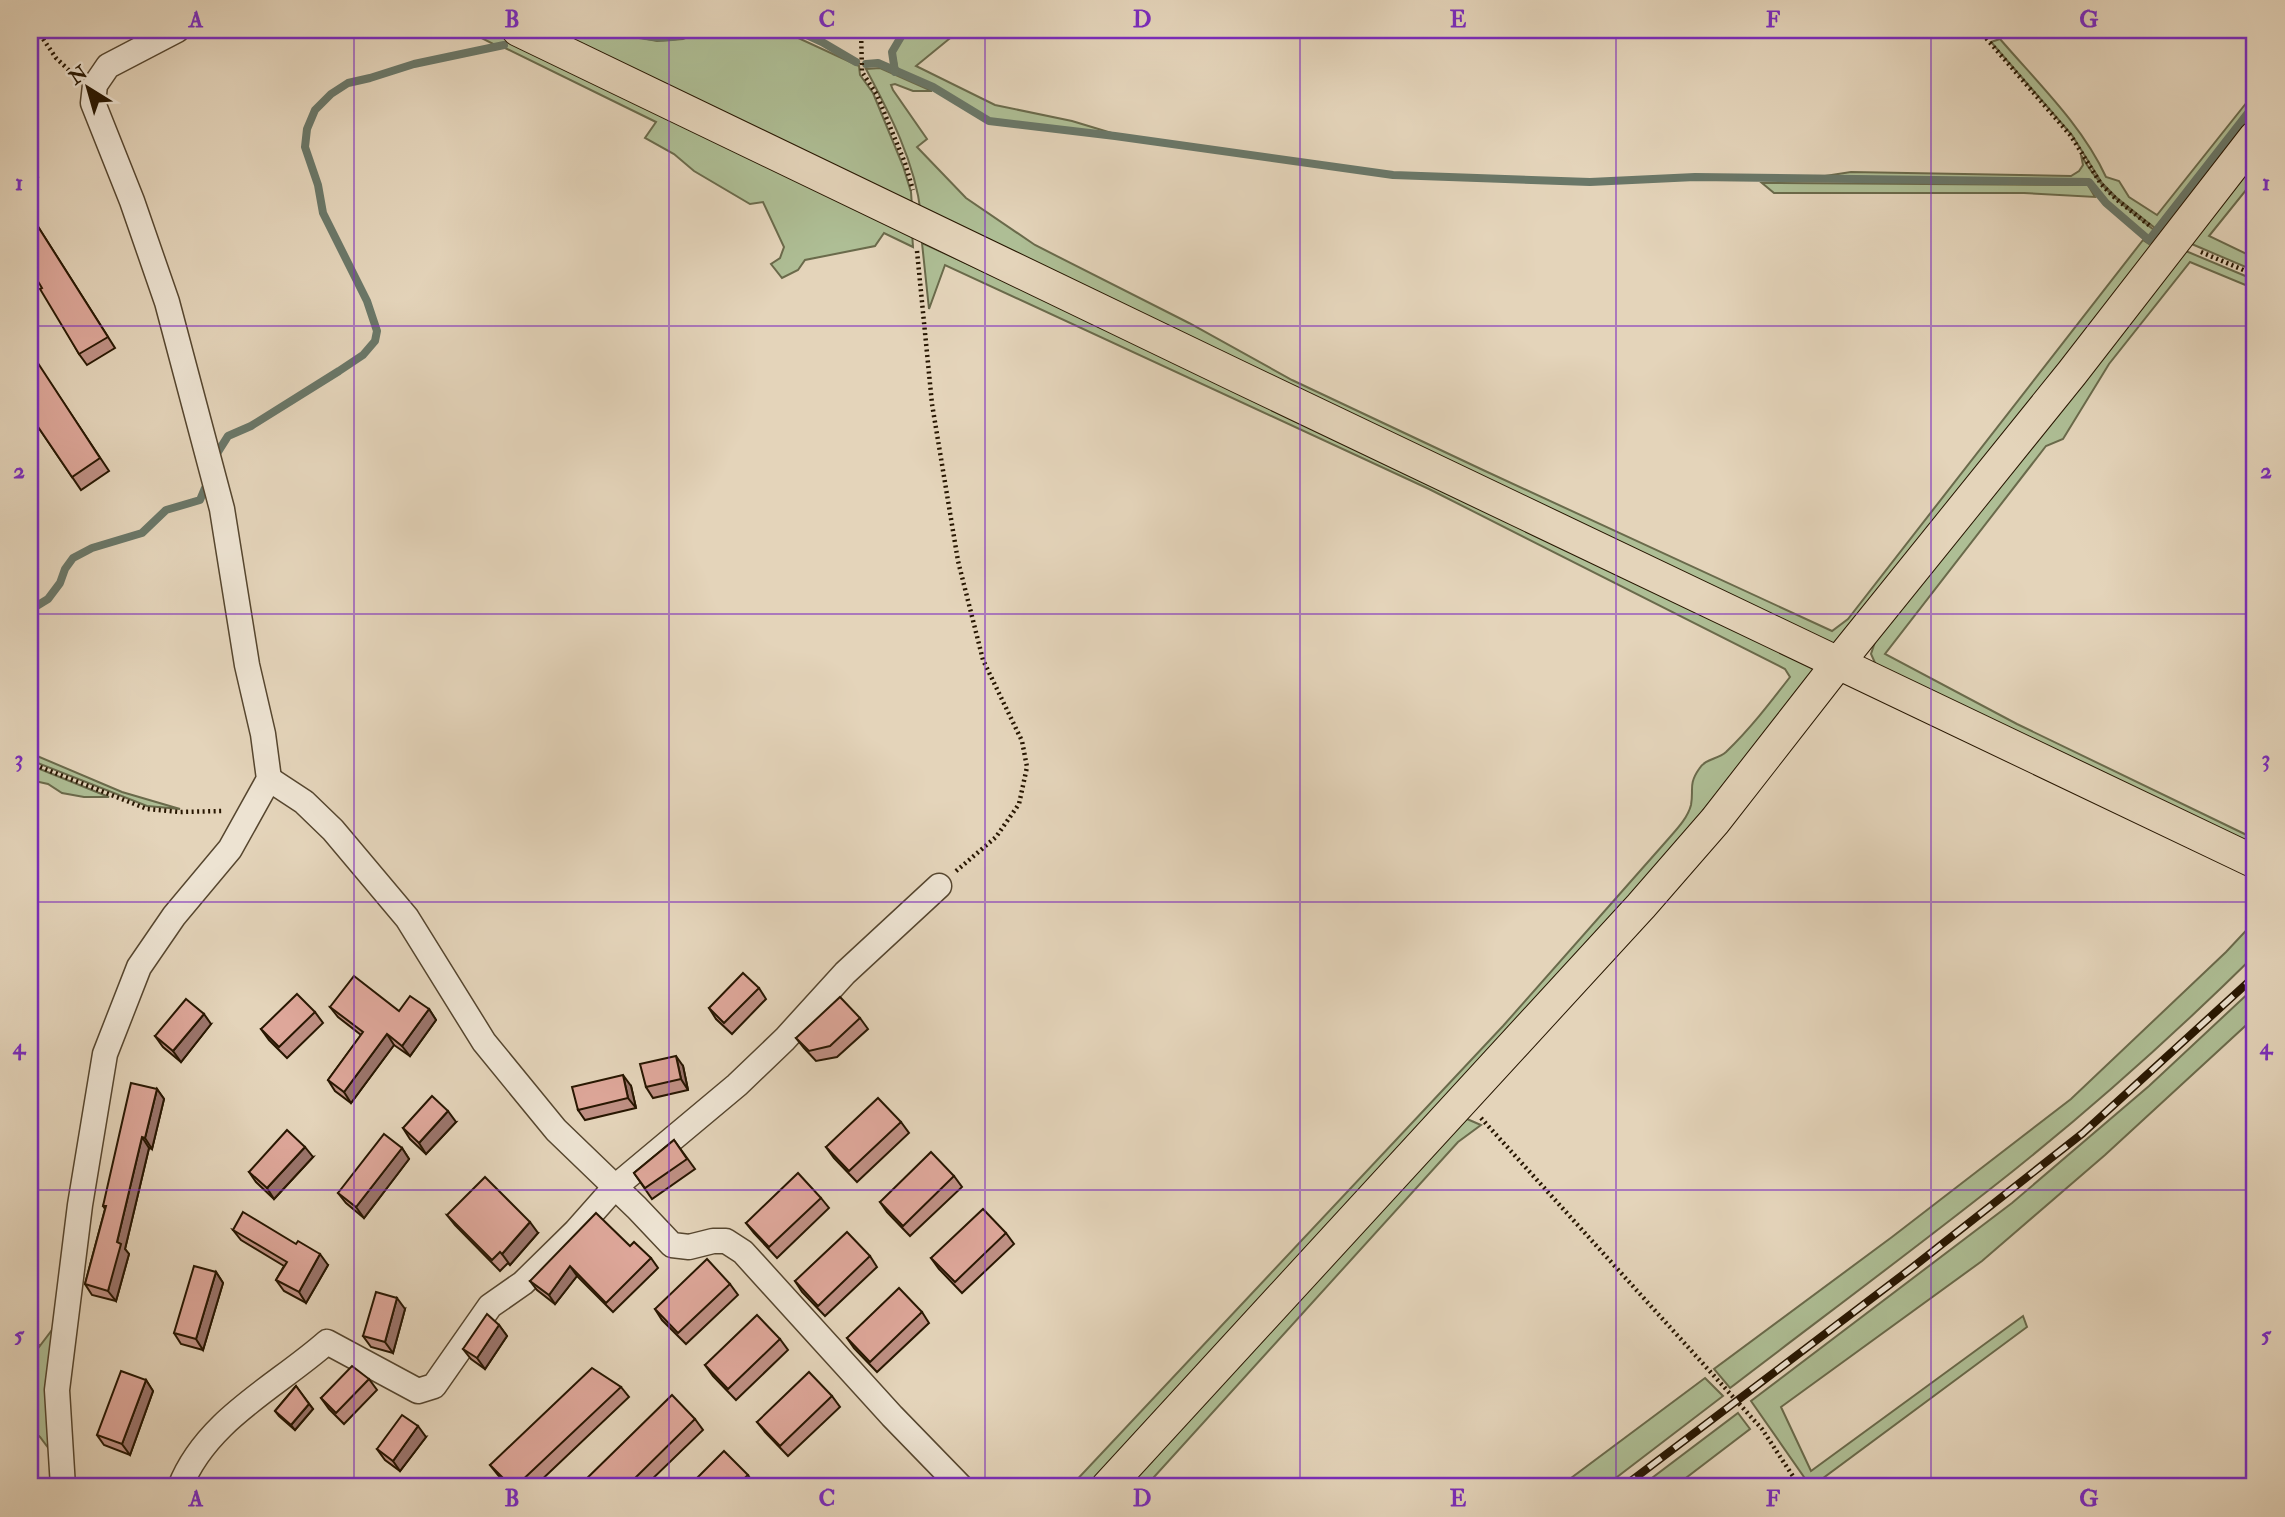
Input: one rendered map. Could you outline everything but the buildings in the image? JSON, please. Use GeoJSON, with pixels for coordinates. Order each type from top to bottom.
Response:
{"type":"FeatureCollection","features":[{"type":"Feature","properties":{"kind":"main road"},"geometry":{"type":"LineString","coordinates":[[518,30],[2255,862]]}},
{"type":"Feature","properties":{"kind":"main road"},"geometry":{"type":"LineString","coordinates":[[1107,1487],[1641,906],[1715,821],[1839,662],[2072,373],[2255,137]]}},
{"type":"Feature","properties":{"kind":"street"},"geometry":{"type":"LineString","coordinates":[[63,1487],[57,1390],[80,1205],[105,1054],[139,967],[174,916],[230,849],[269,779],[264,734],[247,665],[222,509],[167,302],[132,201],[93,103],[95,85],[108,66],[177,30]]}},
{"type":"Feature","properties":{"kind":"street"},"geometry":{"type":"LineString","coordinates":[[269,779],[304,802],[333,830],[407,918],[484,1042],[556,1130],[672,1245],[689,1247],[726,1241],[743,1252],[892,1416],[961,1487]]}},
{"type":"Feature","properties":{"kind":"street"},"geometry":{"type":"LineString","coordinates":[[180,1487],[186,1471],[219,1430],[250,1400],[304,1363],[327,1342],[418,1391],[434,1386],[490,1306],[523,1283],[576,1231],[615,1187],[737,1085],[785,1039],[845,973],[939,886]]}},
{"type":"Feature","properties":{"kind":"path"},"geometry":{"type":"LineString","coordinates":[[37,30],[68,71],[95,85]]}},
{"type":"Feature","properties":{"kind":"path"},"geometry":{"type":"LineString","coordinates":[[861,30],[862,72],[877,95],[905,163],[915,196],[919,279],[932,404],[958,561],[983,660],[1022,741],[1027,767],[1020,804],[996,837],[939,886]]}},
{"type":"Feature","properties":{"kind":"path"},"geometry":{"type":"LineString","coordinates":[[1979,30],[2071,135],[2101,184],[2116,199],[2155,230],[2255,275]]}},
{"type":"Feature","properties":{"kind":"path"},"geometry":{"type":"LineString","coordinates":[[30,762],[147,809],[180,812],[252,808]]}},
{"type":"Feature","properties":{"kind":"path"},"geometry":{"type":"LineString","coordinates":[[1464,1099],[1762,1429],[1800,1487]]}},
{"type":"Feature","properties":{"kind":"green space"},"geometry":{"type":"Polygon","coordinates":[[[466,30],[497,30],[912,232],[913,247],[884,233],[875,246],[805,260],[798,270],[782,278],[771,264],[780,258],[784,247],[763,202],[750,204],[645,138],[656,122],[505,48],[504,44],[497,46],[466,30]]]}},
{"type":"Feature","properties":{"kind":"green space"},"geometry":{"type":"Polygon","coordinates":[[[536,30],[602,30],[657,41],[683,39],[705,30],[781,30],[859,66],[860,75],[873,93],[903,166],[911,192],[912,207],[536,30]]]}},
{"type":"Feature","properties":{"kind":"green space"},"geometry":{"type":"Polygon","coordinates":[[[906,30],[960,30],[916,66],[995,105],[1072,121],[1115,134],[990,120],[933,86],[898,71],[894,52],[906,30]]]}},
{"type":"Feature","properties":{"kind":"green space"},"geometry":{"type":"Polygon","coordinates":[[[2000,39],[2072,122],[2106,177],[2119,181],[2129,197],[2157,215],[2255,92],[2255,102],[2155,228],[2102,183],[2072,135],[1991,42],[2000,39]]]}},
{"type":"Feature","properties":{"kind":"green space"},"geometry":{"type":"Polygon","coordinates":[[[880,68],[932,91],[913,91],[891,85],[927,139],[917,147],[966,198],[1035,245],[1189,323],[1292,380],[1832,631],[1848,619],[2143,240],[2149,244],[2157,233],[2165,239],[1840,643],[1831,643],[921,214],[907,157],[866,69],[880,68]]]}},
{"type":"Feature","properties":{"kind":"green space"},"geometry":{"type":"Polygon","coordinates":[[[2255,107],[2255,131],[2168,234],[2159,230],[2255,107]]]}},
{"type":"Feature","properties":{"kind":"green space"},"geometry":{"type":"Polygon","coordinates":[[[2255,152],[2255,179],[2209,236],[2255,258],[2255,271],[2187,242],[2255,152]]]}},
{"type":"Feature","properties":{"kind":"green space"},"geometry":{"type":"Polygon","coordinates":[[[2081,155],[2105,187],[2154,230],[2149,237],[2107,202],[2090,180],[1812,178],[1851,172],[2071,176],[2083,165],[2081,155]]]}},
{"type":"Feature","properties":{"kind":"green space"},"geometry":{"type":"Polygon","coordinates":[[[1762,183],[2088,185],[2095,197],[2024,193],[1774,193],[1762,183]]]}},
{"type":"Feature","properties":{"kind":"green space"},"geometry":{"type":"Polygon","coordinates":[[[922,243],[1312,422],[1812,663],[1814,669],[1695,821],[1609,920],[1087,1487],[1070,1487],[1503,1026],[1679,826],[1690,809],[1694,779],[1702,765],[1723,755],[1735,743],[1790,677],[1785,669],[1429,489],[945,265],[929,309],[922,243]]]}},
{"type":"Feature","properties":{"kind":"green space"},"geometry":{"type":"Polygon","coordinates":[[[2181,249],[2255,280],[2255,289],[2190,262],[2109,364],[2063,439],[2046,446],[1885,654],[2017,724],[2255,839],[2255,851],[1876,665],[1871,654],[1876,639],[2181,249]]]}},
{"type":"Feature","properties":{"kind":"green space"},"geometry":{"type":"Polygon","coordinates":[[[30,753],[122,792],[180,809],[147,806],[30,760],[30,753]]]}},
{"type":"Feature","properties":{"kind":"green space"},"geometry":{"type":"Polygon","coordinates":[[[30,765],[109,797],[84,797],[62,793],[48,784],[30,780],[30,765]]]}},
{"type":"Feature","properties":{"kind":"green space"},"geometry":{"type":"Polygon","coordinates":[[[2255,921],[2255,955],[2137,1066],[2013,1171],[1730,1388],[1714,1369],[2071,1099],[2226,952],[2255,921]]]}},
{"type":"Feature","properties":{"kind":"green space"},"geometry":{"type":"Polygon","coordinates":[[[2255,987],[2255,1017],[2105,1155],[1982,1261],[1781,1407],[1811,1471],[2023,1316],[2027,1327],[1811,1487],[1751,1401],[2012,1203],[2149,1086],[2255,987]]]}},
{"type":"Feature","properties":{"kind":"green space"},"geometry":{"type":"Polygon","coordinates":[[[1467,1119],[1481,1125],[1458,1142],[1145,1487],[1122,1487],[1457,1124],[1467,1119]]]}},
{"type":"Feature","properties":{"kind":"green space"},"geometry":{"type":"Polygon","coordinates":[[[61,1318],[52,1453],[30,1428],[30,1359],[61,1318]]]}},
{"type":"Feature","properties":{"kind":"green space"},"geometry":{"type":"Polygon","coordinates":[[[1705,1378],[1723,1396],[1604,1487],[1559,1487],[1705,1378]]]}},
{"type":"Feature","properties":{"kind":"green space"},"geometry":{"type":"Polygon","coordinates":[[[1738,1413],[1750,1429],[1674,1487],[1640,1487],[1738,1413]]]}},
{"type":"Feature","properties":{"kind":"waterway"},"geometry":{"type":"LineString","coordinates":[[612,30],[665,37],[675,37],[696,30]]}},
{"type":"Feature","properties":{"kind":"waterway"},"geometry":{"type":"LineString","coordinates":[[796,30],[856,62]]}},
{"type":"Feature","properties":{"kind":"waterway"},"geometry":{"type":"LineString","coordinates":[[895,72],[892,52],[905,30]]}},
{"type":"Feature","properties":{"kind":"waterway"},"geometry":{"type":"LineString","coordinates":[[216,455],[228,436],[251,426],[339,371],[363,355],[375,341],[377,331],[367,301],[323,213],[318,185],[305,147],[307,129],[315,110],[331,94],[348,83],[414,64],[504,45]]}},
{"type":"Feature","properties":{"kind":"waterway"},"geometry":{"type":"LineString","coordinates":[[866,64],[878,63],[933,87],[989,121],[1393,175],[1590,182],[1695,177],[2089,182],[2106,203],[2149,240],[2255,104]]}},
{"type":"Feature","properties":{"kind":"waterway"},"geometry":{"type":"LineString","coordinates":[[30,610],[48,599],[73,558],[92,548],[142,533],[166,510],[200,500],[205,488]]}},
{"type":"Feature","properties":{"kind":"railway"},"geometry":{"type":"LineString","coordinates":[[1623,1487],[1913,1267],[2083,1133],[2255,976]]}}]}
